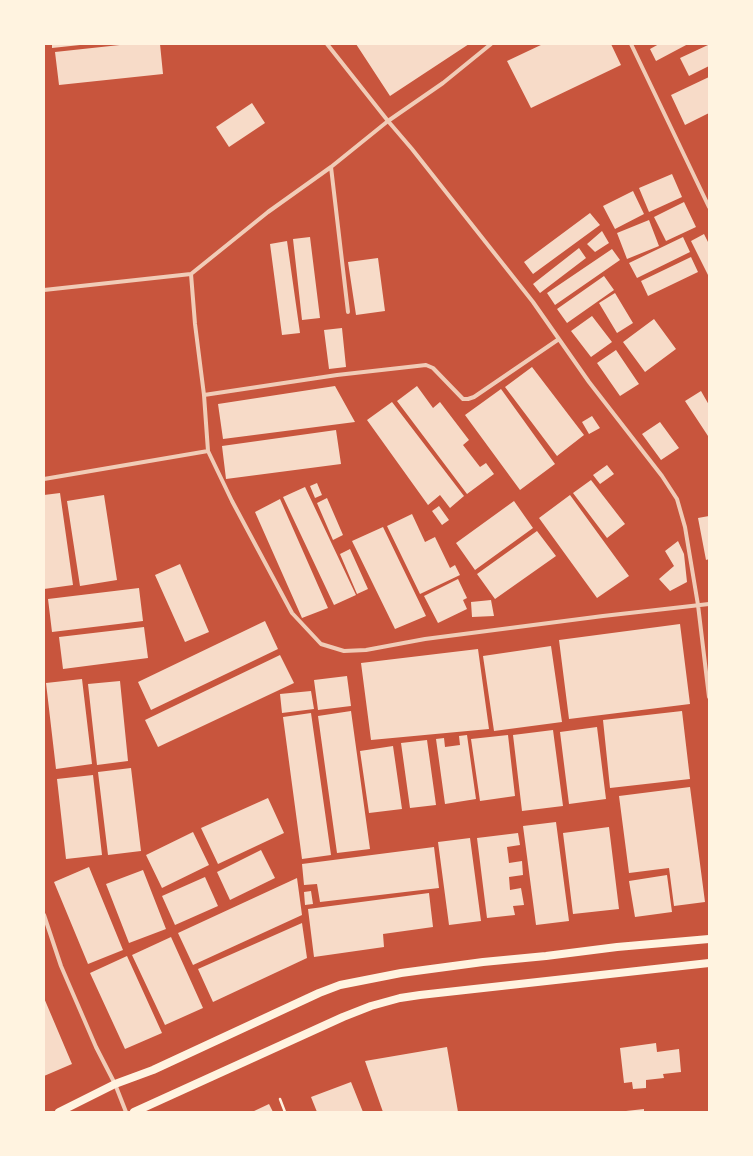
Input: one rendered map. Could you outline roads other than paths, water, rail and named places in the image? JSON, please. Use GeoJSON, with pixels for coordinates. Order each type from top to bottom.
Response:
{"type":"FeatureCollection","features":[{"type":"Feature","properties":{"kind":"main road"},"geometry":{"type":"LineString","coordinates":[[59,1112],[115,1084],[153,1070],[319,993],[340,985],[401,973],[475,963],[617,947],[709,939]]}},
{"type":"Feature","properties":{"kind":"main road"},"geometry":{"type":"LineString","coordinates":[[134,1112],[343,1017],[371,1006],[400,998],[420,994],[709,963]]}},
{"type":"Feature","properties":{"kind":"street"},"geometry":{"type":"LineString","coordinates":[[327,44],[458,206],[533,302],[589,382],[662,476],[677,498],[685,527],[698,605],[709,697]]}},
{"type":"Feature","properties":{"kind":"street"},"geometry":{"type":"LineString","coordinates":[[44,290],[192,274],[268,212],[331,167],[388,121],[443,83],[491,44]]}},
{"type":"Feature","properties":{"kind":"street"},"geometry":{"type":"LineString","coordinates":[[631,44],[709,207]]}},
{"type":"Feature","properties":{"kind":"street"},"geometry":{"type":"LineString","coordinates":[[331,167],[348,312]]}},
{"type":"Feature","properties":{"kind":"street"},"geometry":{"type":"LineString","coordinates":[[192,274],[195,324],[204,395],[208,450],[232,501],[292,613],[321,644],[344,651],[366,650],[425,639],[709,604]]}},
{"type":"Feature","properties":{"kind":"street"},"geometry":{"type":"LineString","coordinates":[[204,395],[337,375],[426,365],[433,368],[463,399],[468,399],[474,397],[559,339]]}},
{"type":"Feature","properties":{"kind":"street"},"geometry":{"type":"LineString","coordinates":[[44,479],[208,450]]}},
{"type":"Feature","properties":{"kind":"street"},"geometry":{"type":"LineString","coordinates":[[44,915],[61,966],[96,1047],[115,1084],[126,1112]]}}]}
